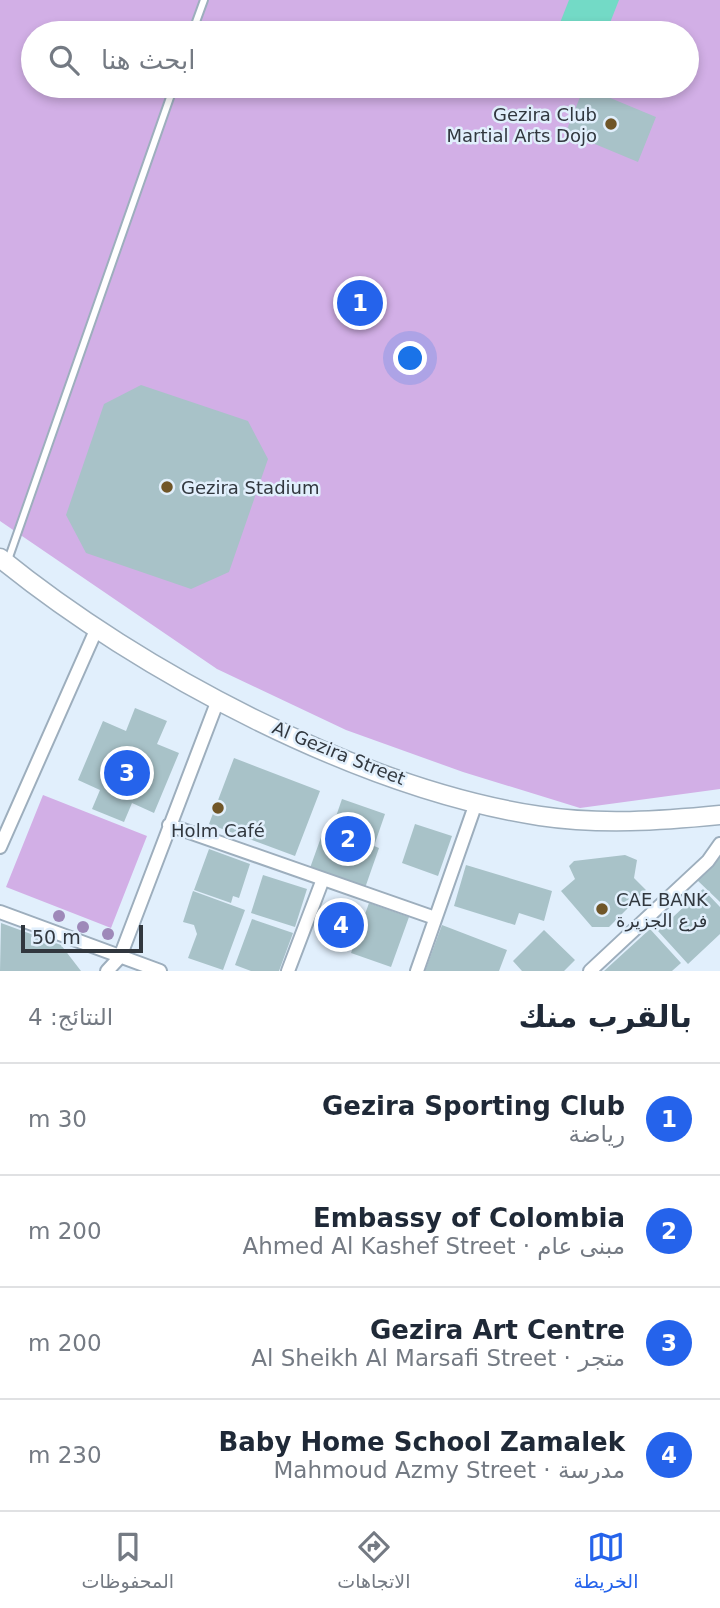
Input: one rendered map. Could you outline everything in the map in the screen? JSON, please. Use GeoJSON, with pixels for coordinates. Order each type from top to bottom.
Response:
{"type":"FeatureCollection","features":[{"type":"Feature","properties":{"kind":"street","name":"Al Gezira Street"},"geometry":{"type":"LineString","coordinates":[[3,561],[97,628],[218,700],[345,758],[476,803],[541,817],[607,822],[720,815]]}},
{"type":"Feature","properties":{"kind":"street"},"geometry":{"type":"LineString","coordinates":[[0,847],[97,628]]}},
{"type":"Feature","properties":{"kind":"street"},"geometry":{"type":"LineString","coordinates":[[107,971],[120,957],[218,700]]}},
{"type":"Feature","properties":{"kind":"street"},"geometry":{"type":"LineString","coordinates":[[417,971],[476,803]]}},
{"type":"Feature","properties":{"kind":"street"},"geometry":{"type":"LineString","coordinates":[[169,825],[435,918]]}},
{"type":"Feature","properties":{"kind":"street"},"geometry":{"type":"LineString","coordinates":[[590,971],[708,861],[720,844]]}},
{"type":"Feature","properties":{"kind":"street"},"geometry":{"type":"LineString","coordinates":[[288,971],[323,879]]}},
{"type":"Feature","properties":{"kind":"street"},"geometry":{"type":"LineString","coordinates":[[0,912],[160,971]]}},
{"type":"Feature","properties":{"kind":"lane"},"geometry":{"type":"LineString","coordinates":[[196,21],[204,0]]}},
{"type":"Feature","properties":{"kind":"lane"},"geometry":{"type":"LineString","coordinates":[[3,561],[170,98]]}},
{"type":"Feature","properties":{"kind":"shaded area"},"geometry":{"type":"Polygon","coordinates":[[[0,0],[720,0],[720,789],[580,808],[463,772],[346,730],[217,669],[0,521],[0,0]]]}},
{"type":"Feature","properties":{"kind":"shaded area"},"geometry":{"type":"Polygon","coordinates":[[[569,0],[619,0],[611,21],[561,21],[569,0]]]}},
{"type":"Feature","properties":{"kind":"shaded area"},"geometry":{"type":"Polygon","coordinates":[[[43,795],[147,836],[111,928],[6,887],[43,795]]]}},
{"type":"Feature","properties":{"kind":"building","name":"Gezira Club Martial Arts Dojo"},"geometry":{"type":"Polygon","coordinates":[[[580,98],[610,98],[656,117],[638,162],[566,132],[580,98]]]}},
{"type":"Feature","properties":{"kind":"building","name":"Gezira Stadium"},"geometry":{"type":"Polygon","coordinates":[[[141,385],[248,421],[268,459],[229,572],[191,589],[86,553],[66,515],[104,404],[141,385]]]}},
{"type":"Feature","properties":{"kind":"building"},"geometry":{"type":"Polygon","coordinates":[[[135,708],[167,721],[157,744],[179,753],[154,813],[132,803],[124,822],[92,809],[100,790],[78,780],[103,721],[126,731],[135,708]]]}},
{"type":"Feature","properties":{"kind":"building"},"geometry":{"type":"Polygon","coordinates":[[[234,758],[320,791],[295,856],[209,824],[234,758]]]}},
{"type":"Feature","properties":{"kind":"building"},"geometry":{"type":"Polygon","coordinates":[[[342,799],[385,814],[374,846],[379,848],[365,888],[310,868],[324,829],[331,831],[342,799]]]}},
{"type":"Feature","properties":{"kind":"building"},"geometry":{"type":"Polygon","coordinates":[[[415,824],[452,836],[438,876],[402,863],[415,824]]]}},
{"type":"Feature","properties":{"kind":"building"},"geometry":{"type":"Polygon","coordinates":[[[209,849],[250,864],[239,898],[233,896],[231,903],[194,890],[209,849]]]}},
{"type":"Feature","properties":{"kind":"building","name":"CAE BANK فرع الجزيرة"},"geometry":{"type":"Polygon","coordinates":[[[625,855],[637,860],[634,878],[646,890],[609,927],[592,927],[561,891],[575,879],[569,866],[574,861],[625,855]]]}},
{"type":"Feature","properties":{"kind":"building"},"geometry":{"type":"Polygon","coordinates":[[[720,857],[720,902],[697,880],[720,857]]]}},
{"type":"Feature","properties":{"kind":"building"},"geometry":{"type":"Polygon","coordinates":[[[466,865],[552,891],[544,921],[519,913],[515,925],[454,906],[466,865]]]}},
{"type":"Feature","properties":{"kind":"building"},"geometry":{"type":"Polygon","coordinates":[[[263,875],[307,889],[295,927],[251,913],[263,875]]]}},
{"type":"Feature","properties":{"kind":"building"},"geometry":{"type":"Polygon","coordinates":[[[703,889],[720,907],[720,934],[688,964],[658,931],[703,889]]]}},
{"type":"Feature","properties":{"kind":"building"},"geometry":{"type":"Polygon","coordinates":[[[193,891],[245,910],[223,970],[188,958],[197,934],[194,925],[183,922],[193,891]]]}},
{"type":"Feature","properties":{"kind":"building"},"geometry":{"type":"Polygon","coordinates":[[[369,903],[409,917],[391,967],[351,953],[369,903]]]}},
{"type":"Feature","properties":{"kind":"building"},"geometry":{"type":"Polygon","coordinates":[[[252,919],[293,933],[279,971],[251,971],[235,965],[252,919]]]}},
{"type":"Feature","properties":{"kind":"building"},"geometry":{"type":"Polygon","coordinates":[[[1,923],[61,945],[81,971],[0,971],[1,923]]]}},
{"type":"Feature","properties":{"kind":"building"},"geometry":{"type":"Polygon","coordinates":[[[442,925],[507,950],[499,971],[425,971],[442,925]]]}},
{"type":"Feature","properties":{"kind":"building"},"geometry":{"type":"Polygon","coordinates":[[[650,929],[681,963],[672,971],[604,971],[650,929]]]}},
{"type":"Feature","properties":{"kind":"building"},"geometry":{"type":"Polygon","coordinates":[[[544,930],[575,960],[564,971],[522,971],[513,961],[544,930]]]}},
{"type":"Feature","properties":{"kind":"place","name":"Gezira Club Martial Arts Dojo"},"geometry":{"type":"Point","coordinates":[611,124]}},
{"type":"Feature","properties":{"kind":"place","name":"Gezira Sporting Club"},"geometry":{"type":"Point","coordinates":[360,303]}},
{"type":"Feature","properties":{"kind":"place","name":"Gezira Stadium"},"geometry":{"type":"Point","coordinates":[167,487]}},
{"type":"Feature","properties":{"kind":"place","name":"Gezira Art Centre"},"geometry":{"type":"Point","coordinates":[127,773]}},
{"type":"Feature","properties":{"kind":"place","name":"Holm Café"},"geometry":{"type":"Point","coordinates":[218,808]}},
{"type":"Feature","properties":{"kind":"place","name":"Embassy of Colombia"},"geometry":{"type":"Point","coordinates":[348,839]}},
{"type":"Feature","properties":{"kind":"place","name":"CAE BANK فرع الجزيرة"},"geometry":{"type":"Point","coordinates":[602,909]}},
{"type":"Feature","properties":{"kind":"place","name":"Baby Home School Zamalek"},"geometry":{"type":"Point","coordinates":[341,925]}}]}
